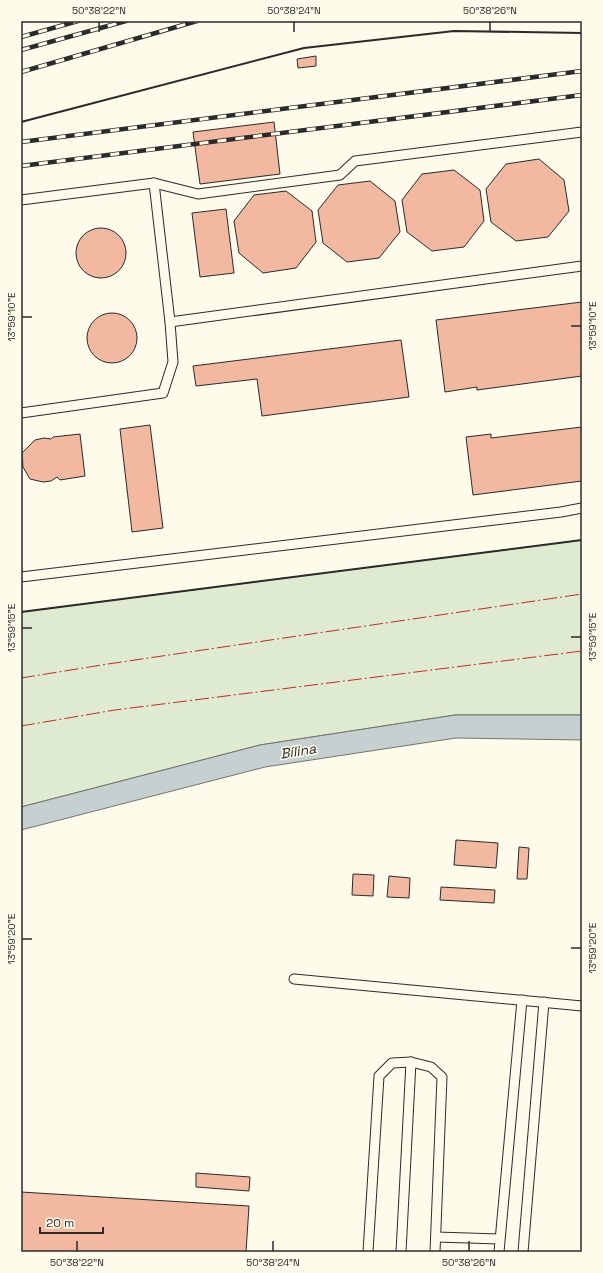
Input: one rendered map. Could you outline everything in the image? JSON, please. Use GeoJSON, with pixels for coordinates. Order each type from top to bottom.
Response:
{"type":"FeatureCollection","features":[{"type":"Feature","properties":{"kind":"lane"},"geometry":{"type":"LineString","coordinates":[[21,200],[154,183],[198,194],[340,175],[355,161],[582,132]]}},
{"type":"Feature","properties":{"kind":"lane"},"geometry":{"type":"LineString","coordinates":[[21,413],[163,393],[173,362],[170,322],[154,183]]}},
{"type":"Feature","properties":{"kind":"lane"},"geometry":{"type":"LineString","coordinates":[[170,322],[582,266]]}},
{"type":"Feature","properties":{"kind":"lane"},"geometry":{"type":"LineString","coordinates":[[21,577],[553,513],[582,508]]}},
{"type":"Feature","properties":{"kind":"lane"},"geometry":{"type":"LineString","coordinates":[[294,979],[582,1006]]}},
{"type":"Feature","properties":{"kind":"lane"},"geometry":{"type":"LineString","coordinates":[[499,1252],[522,1000]]}},
{"type":"Feature","properties":{"kind":"lane"},"geometry":{"type":"LineString","coordinates":[[524,1252],[544,1002]]}},
{"type":"Feature","properties":{"kind":"lane"},"geometry":{"type":"LineString","coordinates":[[368,1252],[379,1076],[392,1062],[411,1062],[431,1067],[442,1077],[435,1252]]}},
{"type":"Feature","properties":{"kind":"lane"},"geometry":{"type":"LineString","coordinates":[[401,1252],[411,1062]]}},
{"type":"Feature","properties":{"kind":"lane"},"geometry":{"type":"LineString","coordinates":[[436,1237],[500,1240]]}},
{"type":"Feature","properties":{"kind":"green space"},"geometry":{"type":"Polygon","coordinates":[[[582,540],[582,715],[455,715],[260,745],[21,807],[21,612],[582,540]]]}},
{"type":"Feature","properties":{"kind":"water","name":"Bílina"},"geometry":{"type":"Polygon","coordinates":[[[455,715],[582,715],[582,740],[456,738],[265,767],[21,830],[21,807],[260,745],[455,715]]]}},
{"type":"Feature","properties":{"kind":"building"},"geometry":{"type":"Polygon","coordinates":[[[316,56],[316,66],[298,68],[297,59],[316,56]]]}},
{"type":"Feature","properties":{"kind":"building"},"geometry":{"type":"Polygon","coordinates":[[[274,122],[280,174],[200,184],[193,132],[274,122]]]}},
{"type":"Feature","properties":{"kind":"building"},"geometry":{"type":"Polygon","coordinates":[[[539,159],[564,180],[569,211],[548,237],[516,241],[491,222],[486,189],[506,164],[539,159]]]}},
{"type":"Feature","properties":{"kind":"building"},"geometry":{"type":"Polygon","coordinates":[[[454,170],[480,190],[484,221],[464,247],[432,251],[407,232],[402,200],[422,174],[454,170]]]}},
{"type":"Feature","properties":{"kind":"building"},"geometry":{"type":"Polygon","coordinates":[[[370,181],[395,201],[400,232],[379,258],[347,262],[323,243],[318,210],[338,185],[370,181]]]}},
{"type":"Feature","properties":{"kind":"building"},"geometry":{"type":"Polygon","coordinates":[[[286,191],[312,211],[316,242],[296,268],[263,273],[239,253],[234,221],[254,195],[286,191]]]}},
{"type":"Feature","properties":{"kind":"building"},"geometry":{"type":"Polygon","coordinates":[[[226,209],[234,273],[200,277],[192,213],[226,209]]]}},
{"type":"Feature","properties":{"kind":"building"},"geometry":{"type":"Polygon","coordinates":[[[106,228],[111,229],[119,235],[125,243],[125,263],[119,271],[111,277],[96,278],[91,277],[83,271],[77,263],[76,248],[77,243],[83,235],[91,229],[106,228]]]}},
{"type":"Feature","properties":{"kind":"building"},"geometry":{"type":"Polygon","coordinates":[[[582,302],[582,376],[477,390],[477,387],[445,392],[436,320],[582,302]]]}},
{"type":"Feature","properties":{"kind":"building"},"geometry":{"type":"Polygon","coordinates":[[[107,313],[117,313],[130,320],[137,333],[137,343],[130,356],[117,363],[107,363],[98,359],[91,352],[87,343],[87,333],[91,324],[98,317],[107,313]]]}},
{"type":"Feature","properties":{"kind":"building"},"geometry":{"type":"Polygon","coordinates":[[[401,340],[409,397],[262,416],[257,379],[196,386],[193,366],[401,340]]]}},
{"type":"Feature","properties":{"kind":"building"},"geometry":{"type":"Polygon","coordinates":[[[150,425],[163,528],[132,532],[120,429],[150,425]]]}},
{"type":"Feature","properties":{"kind":"building"},"geometry":{"type":"Polygon","coordinates":[[[582,427],[582,481],[473,495],[466,437],[491,434],[491,438],[582,427]]]}},
{"type":"Feature","properties":{"kind":"building"},"geometry":{"type":"Polygon","coordinates":[[[80,434],[85,476],[60,480],[57,477],[51,481],[43,482],[30,479],[23,467],[22,453],[35,440],[80,434]]]}},
{"type":"Feature","properties":{"kind":"building"},"geometry":{"type":"Polygon","coordinates":[[[456,840],[498,843],[496,868],[454,865],[456,840]]]}},
{"type":"Feature","properties":{"kind":"building"},"geometry":{"type":"Polygon","coordinates":[[[519,847],[529,848],[527,879],[517,879],[519,847]]]}},
{"type":"Feature","properties":{"kind":"building"},"geometry":{"type":"Polygon","coordinates":[[[353,874],[374,875],[373,896],[352,895],[353,874]]]}},
{"type":"Feature","properties":{"kind":"building"},"geometry":{"type":"Polygon","coordinates":[[[389,876],[410,878],[409,898],[387,897],[389,876]]]}},
{"type":"Feature","properties":{"kind":"building"},"geometry":{"type":"Polygon","coordinates":[[[441,887],[495,890],[494,903],[440,900],[441,887]]]}},
{"type":"Feature","properties":{"kind":"building"},"geometry":{"type":"Polygon","coordinates":[[[196,1173],[250,1177],[249,1191],[196,1187],[196,1173]]]}},
{"type":"Feature","properties":{"kind":"building"},"geometry":{"type":"Polygon","coordinates":[[[21,1192],[249,1206],[246,1252],[21,1252],[21,1192]]]}},
{"type":"Feature","properties":{"kind":"railway"},"geometry":{"type":"LineString","coordinates":[[21,37],[78,21]]}},
{"type":"Feature","properties":{"kind":"railway"},"geometry":{"type":"LineString","coordinates":[[21,50],[126,21]]}},
{"type":"Feature","properties":{"kind":"railway"},"geometry":{"type":"LineString","coordinates":[[21,72],[197,21]]}},
{"type":"Feature","properties":{"kind":"railway"},"geometry":{"type":"LineString","coordinates":[[21,142],[582,71]]}},
{"type":"Feature","properties":{"kind":"railway"},"geometry":{"type":"LineString","coordinates":[[21,166],[582,95]]}},
{"type":"Feature","properties":{"kind":"wall"},"geometry":{"type":"LineString","coordinates":[[21,122],[304,48],[454,31],[582,33]]}},
{"type":"Feature","properties":{"kind":"wall"},"geometry":{"type":"LineString","coordinates":[[21,612],[582,540]]}},
{"type":"Feature","properties":{"kind":"power"},"geometry":{"type":"LineString","coordinates":[[21,678],[582,594]]}},
{"type":"Feature","properties":{"kind":"power"},"geometry":{"type":"LineString","coordinates":[[21,726],[115,710],[582,651]]}}]}
